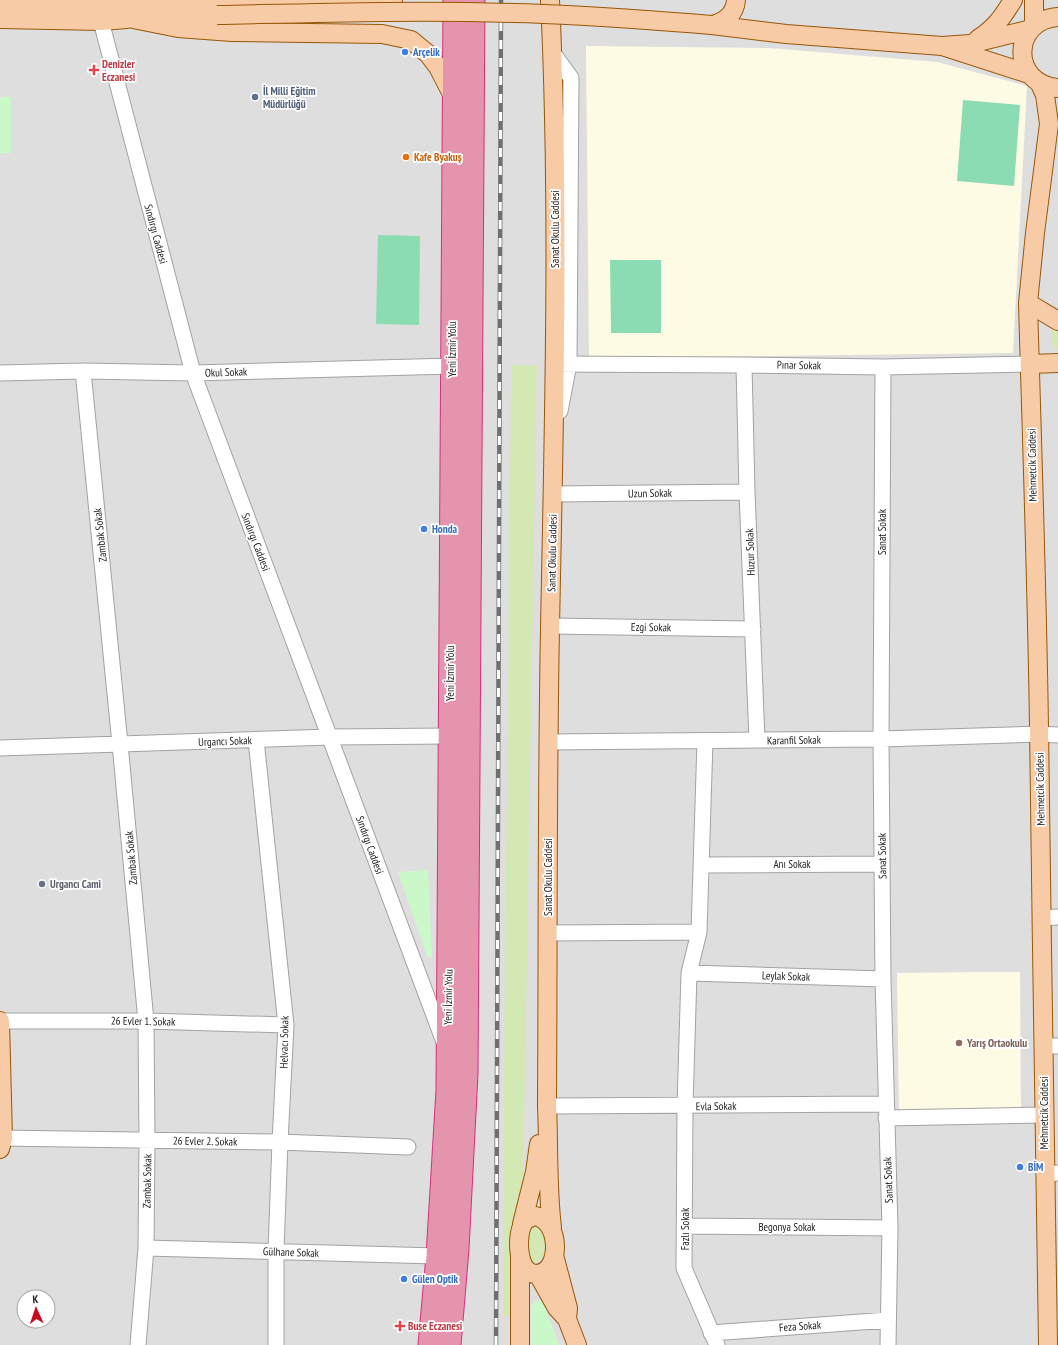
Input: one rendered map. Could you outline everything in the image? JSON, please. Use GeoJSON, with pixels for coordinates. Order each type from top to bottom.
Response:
{"type":"FeatureCollection","features":[{"type":"Feature","properties":{"kind":"highway","name":"Yeni İzmir Yolu"},"geometry":{"type":"LineString","coordinates":[[450,1345],[458,1242],[467,1074],[462,366],[454,98],[454,0]]}},
{"type":"Feature","properties":{"kind":"highway","name":"Yeni İzmir Yolu"},"geometry":{"type":"LineString","coordinates":[[428,1345],[437,1256],[447,1090],[450,736],[474,0]]}},
{"type":"Feature","properties":{"kind":"main road","name":"Sanat Okulu Caddesi"},"geometry":{"type":"LineString","coordinates":[[546,1106],[550,626],[554,442],[561,364],[556,251],[553,53],[550,0]]}},
{"type":"Feature","properties":{"kind":"main road"},"geometry":{"type":"LineString","coordinates":[[712,24],[726,20],[732,13],[736,0]]}},
{"type":"Feature","properties":{"kind":"main road"},"geometry":{"type":"LineString","coordinates":[[970,44],[989,32],[997,24],[1013,0]]}},
{"type":"Feature","properties":{"kind":"main road"},"geometry":{"type":"LineString","coordinates":[[1033,27],[1034,0]]}},
{"type":"Feature","properties":{"kind":"main road"},"geometry":{"type":"LineString","coordinates":[[0,2],[102,10],[133,19],[178,28],[225,31],[382,34],[411,40],[428,54],[438,66],[454,98]]}},
{"type":"Feature","properties":{"kind":"main road"},"geometry":{"type":"LineString","coordinates":[[0,19],[172,2],[388,2],[398,17],[396,27],[387,33],[382,34]]}},
{"type":"Feature","properties":{"kind":"main road"},"geometry":{"type":"LineString","coordinates":[[145,4],[217,15]]}},
{"type":"Feature","properties":{"kind":"main road"},"geometry":{"type":"LineString","coordinates":[[133,19],[217,15],[386,12],[576,15],[712,24],[786,34],[942,46],[970,44],[1033,27]]}},
{"type":"Feature","properties":{"kind":"main road"},"geometry":{"type":"LineString","coordinates":[[1035,233],[1049,124],[1045,95],[1035,79],[1025,68],[1022,58],[1022,48],[1025,38],[1033,27],[1039,22],[1058,17]]}},
{"type":"Feature","properties":{"kind":"main road"},"geometry":{"type":"LineString","coordinates":[[942,46],[1035,79],[1050,87],[1058,88]]}},
{"type":"Feature","properties":{"kind":"main road"},"geometry":{"type":"LineString","coordinates":[[1035,233],[1051,159],[1058,137]]}},
{"type":"Feature","properties":{"kind":"main road","name":"Mehmetcik Caddesi"},"geometry":{"type":"LineString","coordinates":[[1035,233],[1028,303],[1039,734],[1050,917],[1051,1046],[1044,1115],[1051,1173],[1052,1284],[1048,1345]]}},
{"type":"Feature","properties":{"kind":"main road"},"geometry":{"type":"LineString","coordinates":[[1028,303],[1058,321]]}},
{"type":"Feature","properties":{"kind":"main road"},"geometry":{"type":"LineString","coordinates":[[1030,364],[1058,363]]}},
{"type":"Feature","properties":{"kind":"main road"},"geometry":{"type":"LineString","coordinates":[[0,1021],[1,1142]]}},
{"type":"Feature","properties":{"kind":"main road"},"geometry":{"type":"LineString","coordinates":[[520,1345],[519,1245],[522,1224],[537,1162],[541,1120],[546,1106]]}},
{"type":"Feature","properties":{"kind":"main road"},"geometry":{"type":"LineString","coordinates":[[546,1106],[549,1199],[554,1239],[554,1255],[562,1279],[568,1308],[567,1319]]}},
{"type":"Feature","properties":{"kind":"main road"},"geometry":{"type":"LineString","coordinates":[[522,1224],[527,1219],[535,1216],[546,1220],[552,1227]]}},
{"type":"Feature","properties":{"kind":"main road"},"geometry":{"type":"LineString","coordinates":[[520,1320],[523,1306],[530,1292],[535,1286],[538,1274],[549,1267],[554,1255]]}},
{"type":"Feature","properties":{"kind":"main road"},"geometry":{"type":"LineString","coordinates":[[520,1256],[525,1268],[530,1272],[538,1274],[558,1308],[567,1319],[576,1345]]}},
{"type":"Feature","properties":{"kind":"main road"},"geometry":{"type":"LineString","coordinates":[[530,1292],[539,1288],[549,1292]]}},
{"type":"Feature","properties":{"kind":"street","name":"Sındırgı Caddesi"},"geometry":{"type":"LineString","coordinates":[[102,10],[192,373],[447,1051]]}},
{"type":"Feature","properties":{"kind":"street","name":"Pınar Sokak"},"geometry":{"type":"LineString","coordinates":[[561,364],[744,364],[884,367],[1030,364]]}},
{"type":"Feature","properties":{"kind":"street","name":"Huzur Sokak"},"geometry":{"type":"LineString","coordinates":[[744,364],[747,492],[757,740]]}},
{"type":"Feature","properties":{"kind":"street","name":"Okul Sokak"},"geometry":{"type":"LineString","coordinates":[[0,373],[192,373],[462,366]]}},
{"type":"Feature","properties":{"kind":"street","name":"Sanat Sokak"},"geometry":{"type":"LineString","coordinates":[[884,367],[881,739],[883,979],[890,1228],[888,1345]]}},
{"type":"Feature","properties":{"kind":"street","name":"Zambak Sokak"},"geometry":{"type":"LineString","coordinates":[[83,372],[146,1021],[148,1141],[146,1248],[138,1345]]}},
{"type":"Feature","properties":{"kind":"street","name":"Uzun Sokak"},"geometry":{"type":"LineString","coordinates":[[553,494],[747,492]]}},
{"type":"Feature","properties":{"kind":"street","name":"Ezgi Sokak"},"geometry":{"type":"LineString","coordinates":[[550,626],[753,629]]}},
{"type":"Feature","properties":{"kind":"street","name":"Karanfil Sokak"},"geometry":{"type":"LineString","coordinates":[[548,742],[881,739],[1039,734],[1058,735]]}},
{"type":"Feature","properties":{"kind":"street","name":"Urgancı Sokak"},"geometry":{"type":"LineString","coordinates":[[0,748],[330,737],[450,736]]}},
{"type":"Feature","properties":{"kind":"street","name":"Helvacı Sokak"},"geometry":{"type":"LineString","coordinates":[[256,740],[286,1025],[276,1251],[276,1345]]}},
{"type":"Feature","properties":{"kind":"street","name":"Fazlı Sokak"},"geometry":{"type":"LineString","coordinates":[[705,741],[699,932],[690,973],[685,1106],[684,1268],[714,1339]]}},
{"type":"Feature","properties":{"kind":"street","name":"Anı Sokak"},"geometry":{"type":"LineString","coordinates":[[702,864],[882,864]]}},
{"type":"Feature","properties":{"kind":"street"},"geometry":{"type":"LineString","coordinates":[[548,933],[699,932]]}},
{"type":"Feature","properties":{"kind":"street","name":"Leylak Sokak"},"geometry":{"type":"LineString","coordinates":[[690,973],[883,979]]}},
{"type":"Feature","properties":{"kind":"street","name":"26 Evler 1. Sokak"},"geometry":{"type":"LineString","coordinates":[[0,1021],[146,1021],[286,1025]]}},
{"type":"Feature","properties":{"kind":"street","name":"Evla Sokak"},"geometry":{"type":"LineString","coordinates":[[546,1106],[685,1106],[1044,1115]]}},
{"type":"Feature","properties":{"kind":"street","name":"26 Evler 2. Sokak"},"geometry":{"type":"LineString","coordinates":[[1,1142],[280,1142],[408,1147]]}},
{"type":"Feature","properties":{"kind":"street","name":"Begonya Sokak"},"geometry":{"type":"LineString","coordinates":[[685,1226],[890,1228]]}},
{"type":"Feature","properties":{"kind":"street","name":"Gülhane Sokak"},"geometry":{"type":"LineString","coordinates":[[146,1248],[437,1256]]}},
{"type":"Feature","properties":{"kind":"street","name":"Feza Sokak"},"geometry":{"type":"LineString","coordinates":[[714,1339],[888,1320]]}},
{"type":"Feature","properties":{"kind":"shaded area"},"geometry":{"type":"Polygon","coordinates":[[[0,0],[1058,0],[1058,1345],[0,1345],[0,0]]]}},
{"type":"Feature","properties":{"kind":"shaded area"},"geometry":{"type":"Polygon","coordinates":[[[586,46],[769,48],[937,62],[1027,86],[1013,353],[589,358],[586,46]]]}},
{"type":"Feature","properties":{"kind":"shaded area","name":"Yarış Ortaokulu"},"geometry":{"type":"Polygon","coordinates":[[[1020,972],[1021,1111],[899,1112],[897,973],[1020,972]]]}},
{"type":"Feature","properties":{"kind":"green space"},"geometry":{"type":"Polygon","coordinates":[[[0,97],[11,97],[11,153],[0,153],[0,97]]]}},
{"type":"Feature","properties":{"kind":"green space"},"geometry":{"type":"Polygon","coordinates":[[[963,100],[1020,105],[1014,186],[957,181],[963,100]]]}},
{"type":"Feature","properties":{"kind":"green space"},"geometry":{"type":"Polygon","coordinates":[[[378,235],[420,236],[419,325],[376,324],[378,235]]]}},
{"type":"Feature","properties":{"kind":"green space"},"geometry":{"type":"Polygon","coordinates":[[[610,260],[661,260],[661,333],[611,333],[610,260]]]}},
{"type":"Feature","properties":{"kind":"green space"},"geometry":{"type":"Polygon","coordinates":[[[1058,326],[1058,351],[1053,346],[1051,334],[1053,327],[1058,326]]]}},
{"type":"Feature","properties":{"kind":"green space"},"geometry":{"type":"Polygon","coordinates":[[[511,365],[537,365],[523,1193],[512,1241],[511,1316],[504,1316],[504,1058],[511,365]]]}},
{"type":"Feature","properties":{"kind":"green space"},"geometry":{"type":"Polygon","coordinates":[[[428,870],[432,957],[428,958],[398,872],[428,870]]]}},
{"type":"Feature","properties":{"kind":"green space"},"geometry":{"type":"Polygon","coordinates":[[[538,1223],[546,1236],[547,1248],[541,1259],[536,1263],[529,1261],[527,1229],[538,1223]]]}},
{"type":"Feature","properties":{"kind":"green space"},"geometry":{"type":"Polygon","coordinates":[[[536,1300],[543,1302],[559,1345],[531,1345],[531,1306],[536,1300]]]}},
{"type":"Feature","properties":{"kind":"railway"},"geometry":{"type":"LineString","coordinates":[[496,1345],[501,0]]}},
{"type":"Feature","properties":{"kind":"place","name":"Arçelik"},"geometry":{"type":"Point","coordinates":[405,52]}},
{"type":"Feature","properties":{"kind":"place","name":"Denizler Eczanesi"},"geometry":{"type":"Point","coordinates":[94,70]}},
{"type":"Feature","properties":{"kind":"place","name":"İl Milli Eğitim Müdürlüğü"},"geometry":{"type":"Point","coordinates":[255,97]}},
{"type":"Feature","properties":{"kind":"place","name":"Kafe Byakuş"},"geometry":{"type":"Point","coordinates":[406,157]}},
{"type":"Feature","properties":{"kind":"place","name":"Honda"},"geometry":{"type":"Point","coordinates":[424,529]}},
{"type":"Feature","properties":{"kind":"place","name":"Urgancı Cami"},"geometry":{"type":"Point","coordinates":[42,884]}},
{"type":"Feature","properties":{"kind":"place","name":"Yarış Ortaokulu"},"geometry":{"type":"Point","coordinates":[959,1043]}},
{"type":"Feature","properties":{"kind":"place","name":"BİM"},"geometry":{"type":"Point","coordinates":[1020,1167]}},
{"type":"Feature","properties":{"kind":"place","name":"Gülen Optik"},"geometry":{"type":"Point","coordinates":[404,1279]}},
{"type":"Feature","properties":{"kind":"place","name":"Buse Eczanesi"},"geometry":{"type":"Point","coordinates":[400,1326]}}]}
